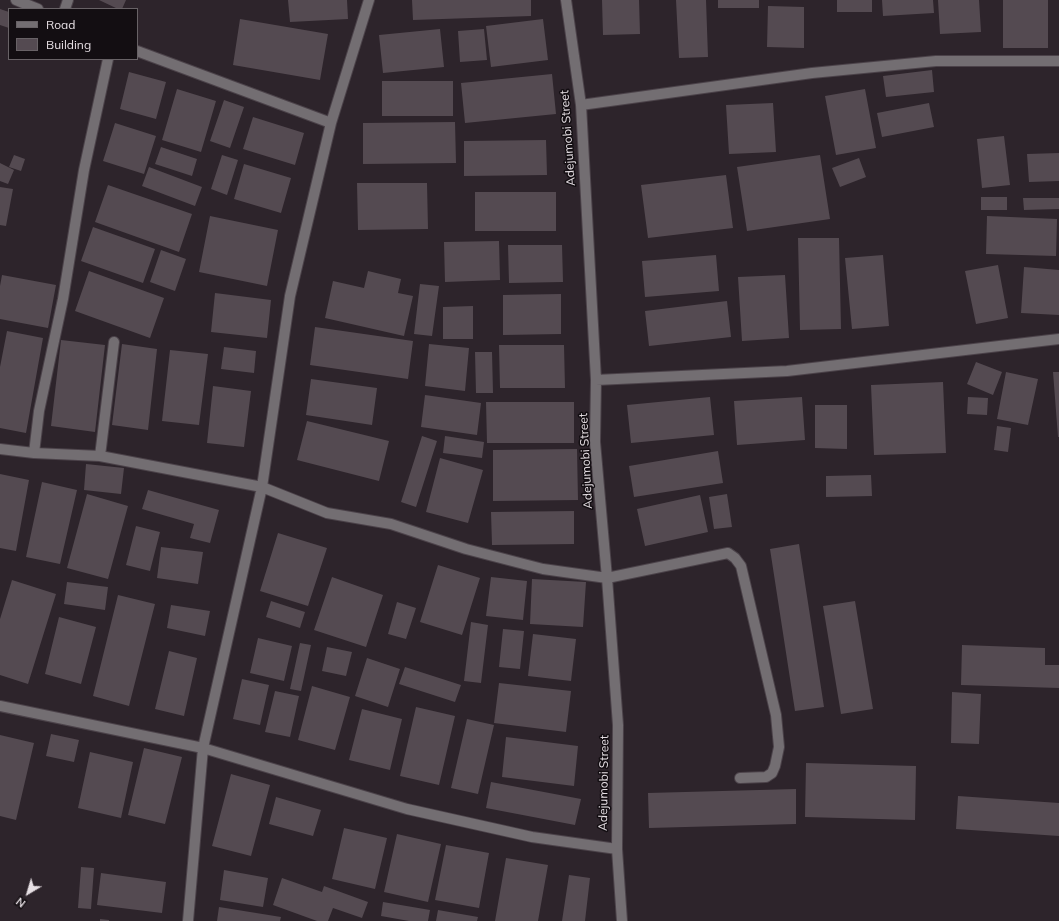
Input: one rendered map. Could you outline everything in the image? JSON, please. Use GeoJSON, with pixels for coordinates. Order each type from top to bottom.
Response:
{"type":"FeatureCollection","features":[{"type":"Feature","properties":{"kind":"street"},"geometry":{"type":"LineString","coordinates":[[16,0],[36,8]]}},
{"type":"Feature","properties":{"kind":"street"},"geometry":{"type":"LineString","coordinates":[[188,921],[203,748],[262,487],[290,296],[331,123],[369,0]]}},
{"type":"Feature","properties":{"kind":"street","name":"Adejumobi Street"},"geometry":{"type":"LineString","coordinates":[[566,0],[581,106],[596,380],[595,442],[618,725],[617,849],[622,921]]}},
{"type":"Feature","properties":{"kind":"street"},"geometry":{"type":"LineString","coordinates":[[138,50],[331,123]]}},
{"type":"Feature","properties":{"kind":"street"},"geometry":{"type":"LineString","coordinates":[[34,453],[39,411],[63,299],[84,170],[108,60]]}},
{"type":"Feature","properties":{"kind":"street"},"geometry":{"type":"LineString","coordinates":[[581,106],[812,73],[936,61],[1059,61]]}},
{"type":"Feature","properties":{"kind":"street"},"geometry":{"type":"LineString","coordinates":[[596,380],[787,371],[1059,339]]}},
{"type":"Feature","properties":{"kind":"street"},"geometry":{"type":"LineString","coordinates":[[100,456],[114,342]]}},
{"type":"Feature","properties":{"kind":"street"},"geometry":{"type":"LineString","coordinates":[[0,449],[34,453],[100,456],[262,487],[327,512],[391,524],[466,549],[543,570],[607,578],[728,553],[735,558],[741,566],[776,715],[779,747],[772,773],[766,777],[740,778]]}},
{"type":"Feature","properties":{"kind":"street"},"geometry":{"type":"LineString","coordinates":[[0,706],[203,748],[407,809],[532,837],[617,849]]}},
{"type":"Feature","properties":{"kind":"building"},"geometry":{"type":"Polygon","coordinates":[[[99,0],[126,0],[122,8],[116,8],[99,0]]]}},
{"type":"Feature","properties":{"kind":"building"},"geometry":{"type":"Polygon","coordinates":[[[288,0],[347,0],[348,19],[290,22],[288,0]]]}},
{"type":"Feature","properties":{"kind":"building"},"geometry":{"type":"Polygon","coordinates":[[[412,0],[531,0],[531,16],[413,20],[412,0]]]}},
{"type":"Feature","properties":{"kind":"building"},"geometry":{"type":"Polygon","coordinates":[[[602,0],[639,0],[640,34],[603,35],[602,0]]]}},
{"type":"Feature","properties":{"kind":"building"},"geometry":{"type":"Polygon","coordinates":[[[676,0],[706,0],[708,57],[679,58],[676,0]]]}},
{"type":"Feature","properties":{"kind":"building"},"geometry":{"type":"Polygon","coordinates":[[[718,0],[759,0],[759,8],[718,8],[718,0]]]}},
{"type":"Feature","properties":{"kind":"building"},"geometry":{"type":"Polygon","coordinates":[[[837,0],[872,0],[872,12],[837,12],[837,0]]]}},
{"type":"Feature","properties":{"kind":"building"},"geometry":{"type":"Polygon","coordinates":[[[882,0],[933,0],[934,13],[883,16],[882,0]]]}},
{"type":"Feature","properties":{"kind":"building"},"geometry":{"type":"Polygon","coordinates":[[[938,0],[979,0],[981,32],[940,34],[938,0]]]}},
{"type":"Feature","properties":{"kind":"building"},"geometry":{"type":"Polygon","coordinates":[[[1003,0],[1048,0],[1048,48],[1003,48],[1003,0]]]}},
{"type":"Feature","properties":{"kind":"building"},"geometry":{"type":"Polygon","coordinates":[[[768,6],[804,7],[804,48],[767,47],[768,6]]]}},
{"type":"Feature","properties":{"kind":"building"},"geometry":{"type":"Polygon","coordinates":[[[0,9],[8,12],[8,28],[0,25],[0,9]]]}},
{"type":"Feature","properties":{"kind":"building"},"geometry":{"type":"Polygon","coordinates":[[[240,19],[328,34],[320,80],[233,65],[240,19]]]}},
{"type":"Feature","properties":{"kind":"building"},"geometry":{"type":"Polygon","coordinates":[[[543,19],[548,60],[491,67],[486,26],[543,19]]]}},
{"type":"Feature","properties":{"kind":"building"},"geometry":{"type":"Polygon","coordinates":[[[440,29],[444,67],[383,73],[379,35],[440,29]]]}},
{"type":"Feature","properties":{"kind":"building"},"geometry":{"type":"Polygon","coordinates":[[[484,29],[487,60],[460,62],[458,31],[484,29]]]}},
{"type":"Feature","properties":{"kind":"building"},"geometry":{"type":"Polygon","coordinates":[[[932,70],[934,92],[886,97],[883,76],[932,70]]]}},
{"type":"Feature","properties":{"kind":"building"},"geometry":{"type":"Polygon","coordinates":[[[129,72],[166,82],[156,119],[120,109],[129,72]]]}},
{"type":"Feature","properties":{"kind":"building"},"geometry":{"type":"Polygon","coordinates":[[[552,74],[556,114],[465,123],[461,83],[552,74]]]}},
{"type":"Feature","properties":{"kind":"building"},"geometry":{"type":"Polygon","coordinates":[[[382,81],[453,81],[453,116],[382,116],[382,81]]]}},
{"type":"Feature","properties":{"kind":"building"},"geometry":{"type":"Polygon","coordinates":[[[177,89],[216,101],[201,152],[162,140],[177,89]]]}},
{"type":"Feature","properties":{"kind":"building"},"geometry":{"type":"Polygon","coordinates":[[[865,89],[876,148],[836,155],[825,96],[865,89]]]}},
{"type":"Feature","properties":{"kind":"building"},"geometry":{"type":"Polygon","coordinates":[[[224,100],[244,107],[230,148],[210,141],[224,100]]]}},
{"type":"Feature","properties":{"kind":"building"},"geometry":{"type":"Polygon","coordinates":[[[773,103],[776,152],[729,154],[726,105],[773,103]]]}},
{"type":"Feature","properties":{"kind":"building"},"geometry":{"type":"Polygon","coordinates":[[[929,103],[934,127],[882,137],[877,113],[929,103]]]}},
{"type":"Feature","properties":{"kind":"building"},"geometry":{"type":"Polygon","coordinates":[[[253,117],[304,133],[295,165],[243,149],[253,117]]]}},
{"type":"Feature","properties":{"kind":"building"},"geometry":{"type":"Polygon","coordinates":[[[455,122],[456,163],[363,164],[363,123],[455,122]]]}},
{"type":"Feature","properties":{"kind":"building"},"geometry":{"type":"Polygon","coordinates":[[[115,123],[156,136],[144,174],[103,161],[115,123]]]}},
{"type":"Feature","properties":{"kind":"building"},"geometry":{"type":"Polygon","coordinates":[[[1004,136],[1010,185],[982,188],[977,139],[1004,136]]]}},
{"type":"Feature","properties":{"kind":"building"},"geometry":{"type":"Polygon","coordinates":[[[546,140],[547,175],[464,176],[464,141],[546,140]]]}},
{"type":"Feature","properties":{"kind":"building"},"geometry":{"type":"Polygon","coordinates":[[[161,147],[197,159],[192,176],[155,164],[161,147]]]}},
{"type":"Feature","properties":{"kind":"building"},"geometry":{"type":"Polygon","coordinates":[[[1059,153],[1059,181],[1029,182],[1027,154],[1059,153]]]}},
{"type":"Feature","properties":{"kind":"building"},"geometry":{"type":"Polygon","coordinates":[[[14,155],[25,159],[21,171],[9,167],[14,155]]]}},
{"type":"Feature","properties":{"kind":"building"},"geometry":{"type":"Polygon","coordinates":[[[222,155],[238,160],[227,195],[211,189],[222,155]]]}},
{"type":"Feature","properties":{"kind":"building"},"geometry":{"type":"Polygon","coordinates":[[[820,155],[830,219],[747,231],[737,167],[820,155]]]}},
{"type":"Feature","properties":{"kind":"building"},"geometry":{"type":"Polygon","coordinates":[[[859,158],[866,177],[840,187],[832,168],[859,158]]]}},
{"type":"Feature","properties":{"kind":"building"},"geometry":{"type":"Polygon","coordinates":[[[0,163],[14,170],[8,184],[0,181],[0,163]]]}},
{"type":"Feature","properties":{"kind":"building"},"geometry":{"type":"Polygon","coordinates":[[[244,164],[291,178],[281,213],[234,199],[244,164]]]}},
{"type":"Feature","properties":{"kind":"building"},"geometry":{"type":"Polygon","coordinates":[[[149,167],[202,187],[195,206],[142,186],[149,167]]]}},
{"type":"Feature","properties":{"kind":"building"},"geometry":{"type":"Polygon","coordinates":[[[726,175],[733,228],[648,238],[641,185],[726,175]]]}},
{"type":"Feature","properties":{"kind":"building"},"geometry":{"type":"Polygon","coordinates":[[[357,183],[427,183],[428,229],[358,230],[357,183]]]}},
{"type":"Feature","properties":{"kind":"building"},"geometry":{"type":"Polygon","coordinates":[[[108,185],[192,214],[179,252],[95,222],[108,185]]]}},
{"type":"Feature","properties":{"kind":"building"},"geometry":{"type":"Polygon","coordinates":[[[0,187],[13,189],[6,226],[0,225],[0,187]]]}},
{"type":"Feature","properties":{"kind":"building"},"geometry":{"type":"Polygon","coordinates":[[[475,192],[556,192],[556,231],[475,231],[475,192]]]}},
{"type":"Feature","properties":{"kind":"building"},"geometry":{"type":"Polygon","coordinates":[[[981,197],[1007,197],[1007,210],[981,210],[981,197]]]}},
{"type":"Feature","properties":{"kind":"building"},"geometry":{"type":"Polygon","coordinates":[[[1023,198],[1059,198],[1059,209],[1024,210],[1023,198]]]}},
{"type":"Feature","properties":{"kind":"building"},"geometry":{"type":"Polygon","coordinates":[[[210,216],[278,230],[267,286],[199,272],[210,216]]]}},
{"type":"Feature","properties":{"kind":"building"},"geometry":{"type":"Polygon","coordinates":[[[987,216],[1057,219],[1056,256],[986,254],[987,216]]]}},
{"type":"Feature","properties":{"kind":"building"},"geometry":{"type":"Polygon","coordinates":[[[93,227],[155,249],[143,283],[81,261],[93,227]]]}},
{"type":"Feature","properties":{"kind":"building"},"geometry":{"type":"Polygon","coordinates":[[[798,238],[839,238],[841,329],[800,330],[798,238]]]}},
{"type":"Feature","properties":{"kind":"building"},"geometry":{"type":"Polygon","coordinates":[[[499,241],[500,280],[445,282],[444,242],[499,241]]]}},
{"type":"Feature","properties":{"kind":"building"},"geometry":{"type":"Polygon","coordinates":[[[508,245],[562,245],[563,282],[509,283],[508,245]]]}},
{"type":"Feature","properties":{"kind":"building"},"geometry":{"type":"Polygon","coordinates":[[[161,250],[186,259],[175,291],[150,282],[161,250]]]}},
{"type":"Feature","properties":{"kind":"building"},"geometry":{"type":"Polygon","coordinates":[[[716,255],[719,291],[645,297],[642,261],[716,255]]]}},
{"type":"Feature","properties":{"kind":"building"},"geometry":{"type":"Polygon","coordinates":[[[883,255],[889,326],[852,329],[845,258],[883,255]]]}},
{"type":"Feature","properties":{"kind":"building"},"geometry":{"type":"Polygon","coordinates":[[[998,265],[1008,318],[976,324],[965,271],[998,265]]]}},
{"type":"Feature","properties":{"kind":"building"},"geometry":{"type":"Polygon","coordinates":[[[1024,267],[1059,270],[1059,315],[1021,313],[1024,267]]]}},
{"type":"Feature","properties":{"kind":"building"},"geometry":{"type":"Polygon","coordinates":[[[89,271],[164,298],[150,338],[75,311],[89,271]]]}},
{"type":"Feature","properties":{"kind":"building"},"geometry":{"type":"Polygon","coordinates":[[[368,271],[401,279],[398,293],[413,296],[404,336],[325,318],[333,281],[364,288],[368,271]]]}},
{"type":"Feature","properties":{"kind":"building"},"geometry":{"type":"Polygon","coordinates":[[[2,275],[56,285],[48,328],[0,319],[0,286],[2,275]]]}},
{"type":"Feature","properties":{"kind":"building"},"geometry":{"type":"Polygon","coordinates":[[[785,275],[789,338],[742,341],[738,277],[785,275]]]}},
{"type":"Feature","properties":{"kind":"building"},"geometry":{"type":"Polygon","coordinates":[[[420,284],[439,286],[432,336],[414,334],[420,284]]]}},
{"type":"Feature","properties":{"kind":"building"},"geometry":{"type":"Polygon","coordinates":[[[215,293],[271,300],[267,338],[211,332],[215,293]]]}},
{"type":"Feature","properties":{"kind":"building"},"geometry":{"type":"Polygon","coordinates":[[[561,294],[561,334],[503,335],[503,295],[561,294]]]}},
{"type":"Feature","properties":{"kind":"building"},"geometry":{"type":"Polygon","coordinates":[[[727,301],[731,337],[649,346],[645,311],[727,301]]]}},
{"type":"Feature","properties":{"kind":"building"},"geometry":{"type":"Polygon","coordinates":[[[473,306],[473,339],[443,339],[443,307],[473,306]]]}},
{"type":"Feature","properties":{"kind":"building"},"geometry":{"type":"Polygon","coordinates":[[[315,327],[413,341],[408,379],[310,365],[315,327]]]}},
{"type":"Feature","properties":{"kind":"building"},"geometry":{"type":"Polygon","coordinates":[[[7,331],[43,338],[26,433],[0,428],[0,367],[7,331]]]}},
{"type":"Feature","properties":{"kind":"building"},"geometry":{"type":"Polygon","coordinates":[[[61,340],[105,345],[95,432],[51,426],[61,340]]]}},
{"type":"Feature","properties":{"kind":"building"},"geometry":{"type":"Polygon","coordinates":[[[122,344],[157,349],[148,430],[112,425],[122,344]]]}},
{"type":"Feature","properties":{"kind":"building"},"geometry":{"type":"Polygon","coordinates":[[[429,344],[469,348],[465,391],[425,386],[429,344]]]}},
{"type":"Feature","properties":{"kind":"building"},"geometry":{"type":"Polygon","coordinates":[[[499,345],[564,345],[565,388],[500,388],[499,345]]]}},
{"type":"Feature","properties":{"kind":"building"},"geometry":{"type":"Polygon","coordinates":[[[224,347],[256,351],[254,373],[221,369],[224,347]]]}},
{"type":"Feature","properties":{"kind":"building"},"geometry":{"type":"Polygon","coordinates":[[[170,350],[208,354],[199,425],[162,421],[170,350]]]}},
{"type":"Feature","properties":{"kind":"building"},"geometry":{"type":"Polygon","coordinates":[[[475,352],[492,352],[493,393],[476,393],[475,352]]]}},
{"type":"Feature","properties":{"kind":"building"},"geometry":{"type":"Polygon","coordinates":[[[976,362],[1002,372],[993,395],[967,384],[976,362]]]}},
{"type":"Feature","properties":{"kind":"building"},"geometry":{"type":"Polygon","coordinates":[[[1006,372],[1038,379],[1028,425],[997,419],[1006,372]]]}},
{"type":"Feature","properties":{"kind":"building"},"geometry":{"type":"Polygon","coordinates":[[[1053,372],[1059,372],[1059,437],[1058,437],[1053,372]]]}},
{"type":"Feature","properties":{"kind":"building"},"geometry":{"type":"Polygon","coordinates":[[[311,379],[377,388],[372,425],[306,415],[311,379]]]}},
{"type":"Feature","properties":{"kind":"building"},"geometry":{"type":"Polygon","coordinates":[[[943,382],[946,453],[874,455],[871,385],[943,382]]]}},
{"type":"Feature","properties":{"kind":"building"},"geometry":{"type":"Polygon","coordinates":[[[213,386],[251,391],[244,447],[207,443],[213,386]]]}},
{"type":"Feature","properties":{"kind":"building"},"geometry":{"type":"Polygon","coordinates":[[[425,395],[481,403],[477,435],[421,427],[425,395]]]}},
{"type":"Feature","properties":{"kind":"building"},"geometry":{"type":"Polygon","coordinates":[[[710,397],[714,435],[631,443],[627,405],[710,397]]]}},
{"type":"Feature","properties":{"kind":"building"},"geometry":{"type":"Polygon","coordinates":[[[802,397],[805,440],[737,445],[734,401],[802,397]]]}},
{"type":"Feature","properties":{"kind":"building"},"geometry":{"type":"Polygon","coordinates":[[[968,397],[988,398],[987,415],[967,414],[968,397]]]}},
{"type":"Feature","properties":{"kind":"building"},"geometry":{"type":"Polygon","coordinates":[[[486,402],[574,402],[574,443],[487,443],[486,402]]]}},
{"type":"Feature","properties":{"kind":"building"},"geometry":{"type":"Polygon","coordinates":[[[815,405],[847,405],[847,449],[815,448],[815,405]]]}},
{"type":"Feature","properties":{"kind":"building"},"geometry":{"type":"Polygon","coordinates":[[[307,421],[389,441],[379,481],[297,460],[307,421]]]}},
{"type":"Feature","properties":{"kind":"building"},"geometry":{"type":"Polygon","coordinates":[[[997,426],[1011,428],[1008,452],[994,450],[997,426]]]}},
{"type":"Feature","properties":{"kind":"building"},"geometry":{"type":"Polygon","coordinates":[[[422,436],[437,441],[416,507],[401,502],[422,436]]]}},
{"type":"Feature","properties":{"kind":"building"},"geometry":{"type":"Polygon","coordinates":[[[445,436],[484,442],[482,458],[443,453],[445,436]]]}},
{"type":"Feature","properties":{"kind":"building"},"geometry":{"type":"Polygon","coordinates":[[[577,449],[578,500],[493,501],[493,450],[577,449]]]}},
{"type":"Feature","properties":{"kind":"building"},"geometry":{"type":"Polygon","coordinates":[[[718,451],[723,483],[634,497],[629,466],[718,451]]]}},
{"type":"Feature","properties":{"kind":"building"},"geometry":{"type":"Polygon","coordinates":[[[440,458],[483,470],[468,523],[426,512],[440,458]]]}},
{"type":"Feature","properties":{"kind":"building"},"geometry":{"type":"Polygon","coordinates":[[[86,464],[124,468],[121,494],[84,490],[86,464]]]}},
{"type":"Feature","properties":{"kind":"building"},"geometry":{"type":"Polygon","coordinates":[[[0,474],[29,480],[16,551],[0,548],[0,474]]]}},
{"type":"Feature","properties":{"kind":"building"},"geometry":{"type":"Polygon","coordinates":[[[871,475],[872,496],[826,497],[826,476],[871,475]]]}},
{"type":"Feature","properties":{"kind":"building"},"geometry":{"type":"Polygon","coordinates":[[[42,482],[77,490],[60,564],[26,557],[42,482]]]}},
{"type":"Feature","properties":{"kind":"building"},"geometry":{"type":"Polygon","coordinates":[[[148,490],[219,510],[210,543],[190,538],[194,524],[142,509],[148,490]]]}},
{"type":"Feature","properties":{"kind":"building"},"geometry":{"type":"Polygon","coordinates":[[[87,494],[128,506],[108,579],[67,568],[87,494]]]}},
{"type":"Feature","properties":{"kind":"building"},"geometry":{"type":"Polygon","coordinates":[[[727,494],[732,527],[714,529],[709,497],[727,494]]]}},
{"type":"Feature","properties":{"kind":"building"},"geometry":{"type":"Polygon","coordinates":[[[700,495],[708,532],[645,546],[637,509],[700,495]]]}},
{"type":"Feature","properties":{"kind":"building"},"geometry":{"type":"Polygon","coordinates":[[[574,511],[574,544],[492,545],[491,512],[574,511]]]}},
{"type":"Feature","properties":{"kind":"building"},"geometry":{"type":"Polygon","coordinates":[[[136,526],[160,532],[150,571],[126,565],[136,526]]]}},
{"type":"Feature","properties":{"kind":"building"},"geometry":{"type":"Polygon","coordinates":[[[278,533],[327,548],[308,606],[260,591],[278,533]]]}},
{"type":"Feature","properties":{"kind":"building"},"geometry":{"type":"Polygon","coordinates":[[[799,544],[824,707],[795,711],[770,549],[799,544]]]}},
{"type":"Feature","properties":{"kind":"building"},"geometry":{"type":"Polygon","coordinates":[[[161,547],[203,552],[198,584],[157,578],[161,547]]]}},
{"type":"Feature","properties":{"kind":"building"},"geometry":{"type":"Polygon","coordinates":[[[438,565],[480,578],[462,635],[420,622],[438,565]]]}},
{"type":"Feature","properties":{"kind":"building"},"geometry":{"type":"Polygon","coordinates":[[[332,577],[383,595],[366,647],[314,630],[332,577]]]}},
{"type":"Feature","properties":{"kind":"building"},"geometry":{"type":"Polygon","coordinates":[[[491,577],[527,581],[523,620],[486,616],[491,577]]]}},
{"type":"Feature","properties":{"kind":"building"},"geometry":{"type":"Polygon","coordinates":[[[532,579],[586,582],[583,627],[530,624],[532,579]]]}},
{"type":"Feature","properties":{"kind":"building"},"geometry":{"type":"Polygon","coordinates":[[[12,580],[56,594],[28,684],[0,675],[0,619],[12,580]]]}},
{"type":"Feature","properties":{"kind":"building"},"geometry":{"type":"Polygon","coordinates":[[[67,582],[108,587],[105,610],[64,604],[67,582]]]}},
{"type":"Feature","properties":{"kind":"building"},"geometry":{"type":"Polygon","coordinates":[[[118,595],[155,604],[129,706],[93,696],[118,595]]]}},
{"type":"Feature","properties":{"kind":"building"},"geometry":{"type":"Polygon","coordinates":[[[271,601],[305,612],[300,628],[266,617],[271,601]]]}},
{"type":"Feature","properties":{"kind":"building"},"geometry":{"type":"Polygon","coordinates":[[[855,601],[873,709],[841,714],[823,606],[855,601]]]}},
{"type":"Feature","properties":{"kind":"building"},"geometry":{"type":"Polygon","coordinates":[[[397,602],[416,608],[406,639],[388,634],[397,602]]]}},
{"type":"Feature","properties":{"kind":"building"},"geometry":{"type":"Polygon","coordinates":[[[171,605],[210,611],[205,636],[167,628],[171,605]]]}},
{"type":"Feature","properties":{"kind":"building"},"geometry":{"type":"Polygon","coordinates":[[[59,617],[96,627],[81,684],[45,674],[59,617]]]}},
{"type":"Feature","properties":{"kind":"building"},"geometry":{"type":"Polygon","coordinates":[[[471,622],[488,625],[481,683],[464,681],[471,622]]]}},
{"type":"Feature","properties":{"kind":"building"},"geometry":{"type":"Polygon","coordinates":[[[503,629],[524,631],[520,669],[499,667],[503,629]]]}},
{"type":"Feature","properties":{"kind":"building"},"geometry":{"type":"Polygon","coordinates":[[[533,634],[576,639],[571,681],[528,676],[533,634]]]}},
{"type":"Feature","properties":{"kind":"building"},"geometry":{"type":"Polygon","coordinates":[[[258,638],[292,646],[284,681],[250,673],[258,638]]]}},
{"type":"Feature","properties":{"kind":"building"},"geometry":{"type":"Polygon","coordinates":[[[300,643],[311,645],[301,691],[290,689],[300,643]]]}},
{"type":"Feature","properties":{"kind":"building"},"geometry":{"type":"Polygon","coordinates":[[[962,645],[1045,648],[1045,665],[1059,665],[1059,688],[961,685],[962,645]]]}},
{"type":"Feature","properties":{"kind":"building"},"geometry":{"type":"Polygon","coordinates":[[[327,647],[352,652],[346,676],[322,671],[327,647]]]}},
{"type":"Feature","properties":{"kind":"building"},"geometry":{"type":"Polygon","coordinates":[[[169,651],[197,658],[184,716],[155,709],[169,651]]]}},
{"type":"Feature","properties":{"kind":"building"},"geometry":{"type":"Polygon","coordinates":[[[367,658],[400,669],[388,707],[355,696],[367,658]]]}},
{"type":"Feature","properties":{"kind":"building"},"geometry":{"type":"Polygon","coordinates":[[[405,667],[461,685],[455,702],[399,684],[405,667]]]}},
{"type":"Feature","properties":{"kind":"building"},"geometry":{"type":"Polygon","coordinates":[[[242,679],[269,685],[260,725],[233,719],[242,679]]]}},
{"type":"Feature","properties":{"kind":"building"},"geometry":{"type":"Polygon","coordinates":[[[499,683],[571,691],[566,732],[494,723],[499,683]]]}},
{"type":"Feature","properties":{"kind":"building"},"geometry":{"type":"Polygon","coordinates":[[[312,686],[350,697],[335,750],[298,740],[312,686]]]}},
{"type":"Feature","properties":{"kind":"building"},"geometry":{"type":"Polygon","coordinates":[[[275,691],[299,696],[290,737],[265,732],[275,691]]]}},
{"type":"Feature","properties":{"kind":"building"},"geometry":{"type":"Polygon","coordinates":[[[952,692],[981,694],[979,744],[951,743],[952,692]]]}},
{"type":"Feature","properties":{"kind":"building"},"geometry":{"type":"Polygon","coordinates":[[[416,707],[455,716],[439,785],[400,776],[416,707]]]}},
{"type":"Feature","properties":{"kind":"building"},"geometry":{"type":"Polygon","coordinates":[[[362,709],[402,719],[390,770],[349,760],[362,709]]]}},
{"type":"Feature","properties":{"kind":"building"},"geometry":{"type":"Polygon","coordinates":[[[467,719],[494,725],[478,794],[451,788],[467,719]]]}},
{"type":"Feature","properties":{"kind":"building"},"geometry":{"type":"Polygon","coordinates":[[[51,734],[79,740],[74,762],[46,756],[51,734]]]}},
{"type":"Feature","properties":{"kind":"building"},"geometry":{"type":"Polygon","coordinates":[[[0,735],[34,743],[16,820],[0,816],[0,735]]]}},
{"type":"Feature","properties":{"kind":"building"},"geometry":{"type":"Polygon","coordinates":[[[506,737],[578,746],[574,786],[502,777],[506,737]]]}},
{"type":"Feature","properties":{"kind":"building"},"geometry":{"type":"Polygon","coordinates":[[[144,748],[182,757],[165,824],[128,815],[144,748]]]}},
{"type":"Feature","properties":{"kind":"building"},"geometry":{"type":"Polygon","coordinates":[[[90,752],[133,762],[121,818],[78,808],[90,752]]]}},
{"type":"Feature","properties":{"kind":"building"},"geometry":{"type":"Polygon","coordinates":[[[806,763],[916,766],[915,820],[805,817],[806,763]]]}},
{"type":"Feature","properties":{"kind":"building"},"geometry":{"type":"Polygon","coordinates":[[[231,774],[270,785],[251,856],[212,846],[231,774]]]}},
{"type":"Feature","properties":{"kind":"building"},"geometry":{"type":"Polygon","coordinates":[[[491,782],[581,799],[575,825],[486,808],[491,782]]]}},
{"type":"Feature","properties":{"kind":"building"},"geometry":{"type":"Polygon","coordinates":[[[796,789],[796,824],[649,828],[648,793],[796,789]]]}},
{"type":"Feature","properties":{"kind":"building"},"geometry":{"type":"Polygon","coordinates":[[[958,796],[1059,803],[1059,836],[956,829],[958,796]]]}},
{"type":"Feature","properties":{"kind":"building"},"geometry":{"type":"Polygon","coordinates":[[[276,797],[321,810],[313,836],[269,824],[276,797]]]}},
{"type":"Feature","properties":{"kind":"building"},"geometry":{"type":"Polygon","coordinates":[[[344,828],[387,838],[375,889],[332,879],[344,828]]]}},
{"type":"Feature","properties":{"kind":"building"},"geometry":{"type":"Polygon","coordinates":[[[397,834],[441,844],[428,902],[384,892],[397,834]]]}},
{"type":"Feature","properties":{"kind":"building"},"geometry":{"type":"Polygon","coordinates":[[[446,845],[489,853],[479,908],[435,900],[446,845]]]}},
{"type":"Feature","properties":{"kind":"building"},"geometry":{"type":"Polygon","coordinates":[[[506,858],[548,865],[538,921],[495,921],[506,858]]]}},
{"type":"Feature","properties":{"kind":"building"},"geometry":{"type":"Polygon","coordinates":[[[81,867],[94,868],[91,909],[78,908],[81,867]]]}},
{"type":"Feature","properties":{"kind":"building"},"geometry":{"type":"Polygon","coordinates":[[[224,870],[268,878],[263,907],[220,900],[224,870]]]}},
{"type":"Feature","properties":{"kind":"building"},"geometry":{"type":"Polygon","coordinates":[[[101,873],[166,882],[162,913],[97,905],[101,873]]]}},
{"type":"Feature","properties":{"kind":"building"},"geometry":{"type":"Polygon","coordinates":[[[569,875],[590,878],[585,921],[562,921],[569,875]]]}},
{"type":"Feature","properties":{"kind":"building"},"geometry":{"type":"Polygon","coordinates":[[[282,878],[322,892],[324,886],[368,902],[362,918],[333,908],[328,921],[317,921],[273,905],[282,878]]]}},
{"type":"Feature","properties":{"kind":"building"},"geometry":{"type":"Polygon","coordinates":[[[383,902],[430,910],[428,921],[409,921],[381,916],[383,902]]]}},
{"type":"Feature","properties":{"kind":"building"},"geometry":{"type":"Polygon","coordinates":[[[219,907],[281,917],[280,921],[217,921],[219,907]]]}},
{"type":"Feature","properties":{"kind":"building"},"geometry":{"type":"Polygon","coordinates":[[[438,910],[478,917],[477,921],[436,921],[438,910]]]}},
{"type":"Feature","properties":{"kind":"building"},"geometry":{"type":"Polygon","coordinates":[[[100,919],[109,920],[109,921],[100,921],[100,919]]]}}]}
